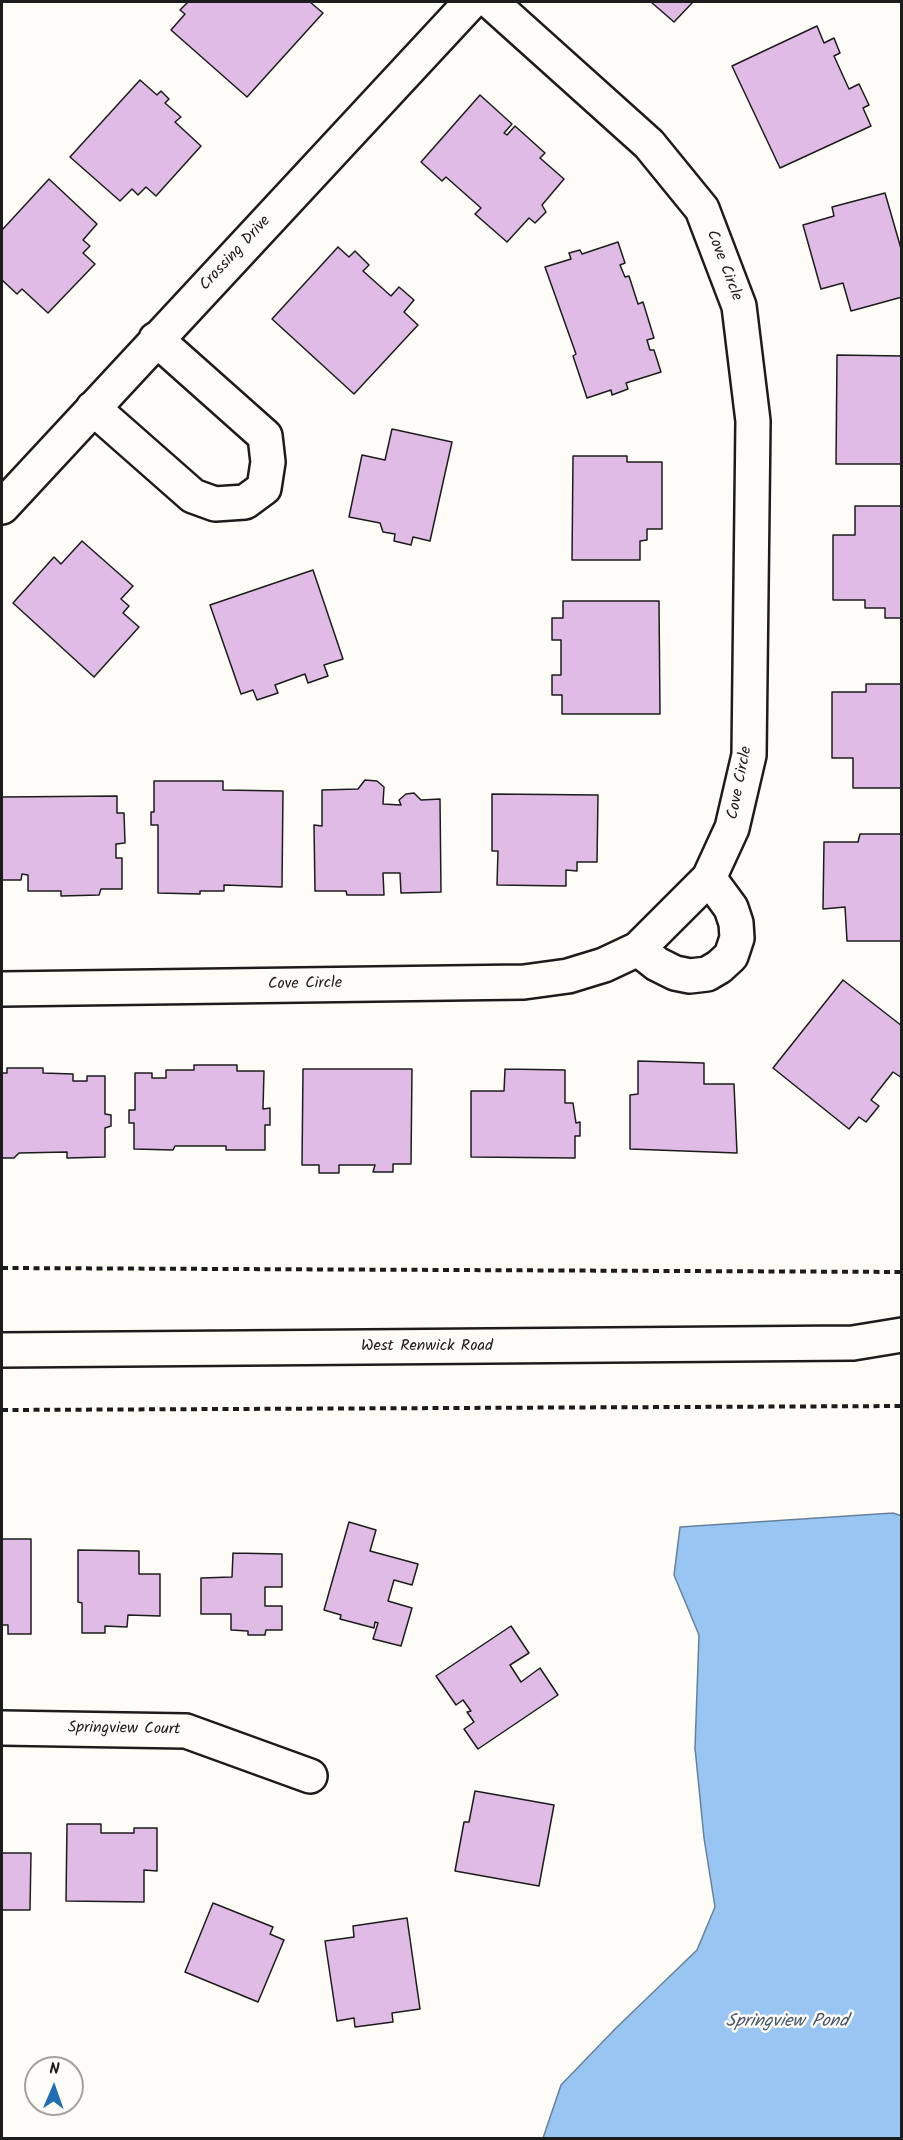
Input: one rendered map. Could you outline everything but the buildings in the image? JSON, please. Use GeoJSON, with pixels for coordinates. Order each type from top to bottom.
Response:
{"type":"FeatureCollection","features":[{"type":"Feature","properties":{"kind":"street","name":"Crossing Drive"},"geometry":{"type":"LineString","coordinates":[[2,507],[471,2]]}},
{"type":"Feature","properties":{"kind":"street","name":"Cove Circle"},"geometry":{"type":"LineString","coordinates":[[2,989],[524,982],[568,976],[638,949],[709,878],[732,828],[749,755],[753,421],[739,306],[702,209],[649,144],[491,2]]}},
{"type":"Feature","properties":{"kind":"street"},"geometry":{"type":"LineString","coordinates":[[93,408],[193,496],[215,504],[245,502],[264,488],[268,462],[266,436],[156,339]]}},
{"type":"Feature","properties":{"kind":"street"},"geometry":{"type":"LineString","coordinates":[[638,949],[657,964],[675,973],[690,976],[707,974],[719,968],[731,956],[737,938],[736,923],[731,908],[709,878]]}},
{"type":"Feature","properties":{"kind":"street","name":"West Renwick Road"},"geometry":{"type":"LineString","coordinates":[[2,1350],[853,1343],[902,1335]]}},
{"type":"Feature","properties":{"kind":"street","name":"West Renwick Road"},"geometry":{"type":"LineString","coordinates":[[853,1343],[902,1352]]}},
{"type":"Feature","properties":{"kind":"street","name":"Springview Court"},"geometry":{"type":"LineString","coordinates":[[2,1728],[186,1731],[310,1776]]}},
{"type":"Feature","properties":{"kind":"path"},"geometry":{"type":"LineString","coordinates":[[2,1268],[902,1272]]}},
{"type":"Feature","properties":{"kind":"path"},"geometry":{"type":"LineString","coordinates":[[2,1410],[902,1406]]}},
{"type":"Feature","properties":{"kind":"water","name":"Springview Pond"},"geometry":{"type":"Polygon","coordinates":[[[893,1513],[902,1516],[901,2138],[543,2138],[561,2085],[697,1950],[715,1907],[704,1838],[695,1748],[699,1635],[674,1575],[680,1527],[893,1513]]]}}]}
